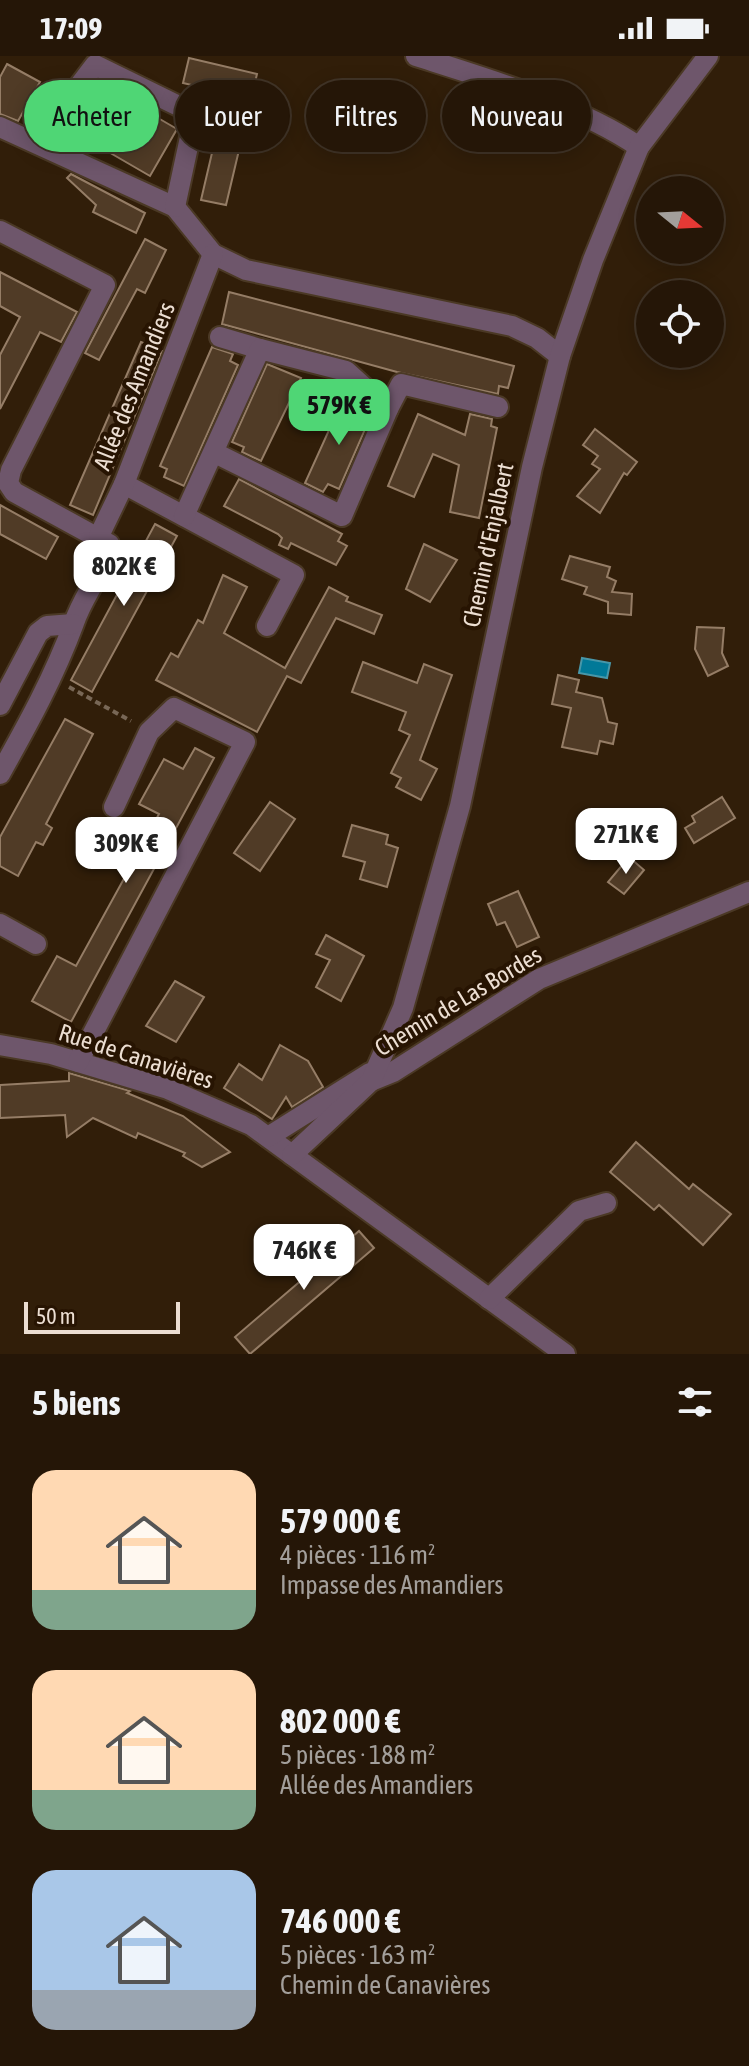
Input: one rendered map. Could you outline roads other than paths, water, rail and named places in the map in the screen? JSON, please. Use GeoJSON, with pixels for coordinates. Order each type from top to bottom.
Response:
{"type":"FeatureCollection","features":[{"type":"Feature","properties":{"kind":"street"},"geometry":{"type":"LineString","coordinates":[[416,56],[497,83],[588,120],[639,147]]}},
{"type":"Feature","properties":{"kind":"street","name":"Chemin d'Enjalbert"},"geometry":{"type":"LineString","coordinates":[[292,1155],[374,1075],[403,1008],[460,806],[532,467],[560,356],[593,260],[639,147],[708,56]]}},
{"type":"Feature","properties":{"kind":"street"},"geometry":{"type":"LineString","coordinates":[[84,80],[95,65],[126,80]]}},
{"type":"Feature","properties":{"kind":"street"},"geometry":{"type":"LineString","coordinates":[[159,96],[195,114],[175,207]]}},
{"type":"Feature","properties":{"kind":"street"},"geometry":{"type":"LineString","coordinates":[[0,127],[24,136]]}},
{"type":"Feature","properties":{"kind":"street"},"geometry":{"type":"LineString","coordinates":[[60,152],[175,207],[213,254],[246,270],[512,326],[537,338],[560,356]]}},
{"type":"Feature","properties":{"kind":"street"},"geometry":{"type":"LineString","coordinates":[[0,231],[105,285],[11,470],[8,483],[14,492],[99,536]]}},
{"type":"Feature","properties":{"kind":"street","name":"Allée des Amandiers"},"geometry":{"type":"LineString","coordinates":[[0,774],[53,678],[71,639],[73,624],[107,557],[109,544],[99,536],[124,484],[213,254]]}},
{"type":"Feature","properties":{"kind":"street"},"geometry":{"type":"LineString","coordinates":[[220,337],[346,371],[388,409]]}},
{"type":"Feature","properties":{"kind":"street"},"geometry":{"type":"LineString","coordinates":[[184,516],[260,349]]}},
{"type":"Feature","properties":{"kind":"street"},"geometry":{"type":"LineString","coordinates":[[215,453],[342,516],[401,384],[498,407]]}},
{"type":"Feature","properties":{"kind":"street"},"geometry":{"type":"LineString","coordinates":[[124,484],[294,575],[267,626]]}},
{"type":"Feature","properties":{"kind":"street"},"geometry":{"type":"LineString","coordinates":[[0,705],[38,633],[47,626],[73,624]]}},
{"type":"Feature","properties":{"kind":"street"},"geometry":{"type":"LineString","coordinates":[[78,1062],[245,742],[174,708],[149,732],[114,807]]}},
{"type":"Feature","properties":{"kind":"street","name":"Chemin de Las Bordes"},"geometry":{"type":"LineString","coordinates":[[374,1075],[393,1072],[539,979],[749,892]]}},
{"type":"Feature","properties":{"kind":"street"},"geometry":{"type":"LineString","coordinates":[[0,924],[36,944]]}},
{"type":"Feature","properties":{"kind":"street","name":"Rue de Canavières"},"geometry":{"type":"LineString","coordinates":[[0,1045],[78,1062],[168,1089],[251,1125],[565,1354]]}},
{"type":"Feature","properties":{"kind":"street"},"geometry":{"type":"LineString","coordinates":[[268,1137],[374,1075]]}},
{"type":"Feature","properties":{"kind":"street"},"geometry":{"type":"LineString","coordinates":[[489,1299],[579,1211],[606,1203]]}},
{"type":"Feature","properties":{"kind":"water"},"geometry":{"type":"Polygon","coordinates":[[[582,658],[610,663],[607,678],[579,673],[582,658]]]}}]}
